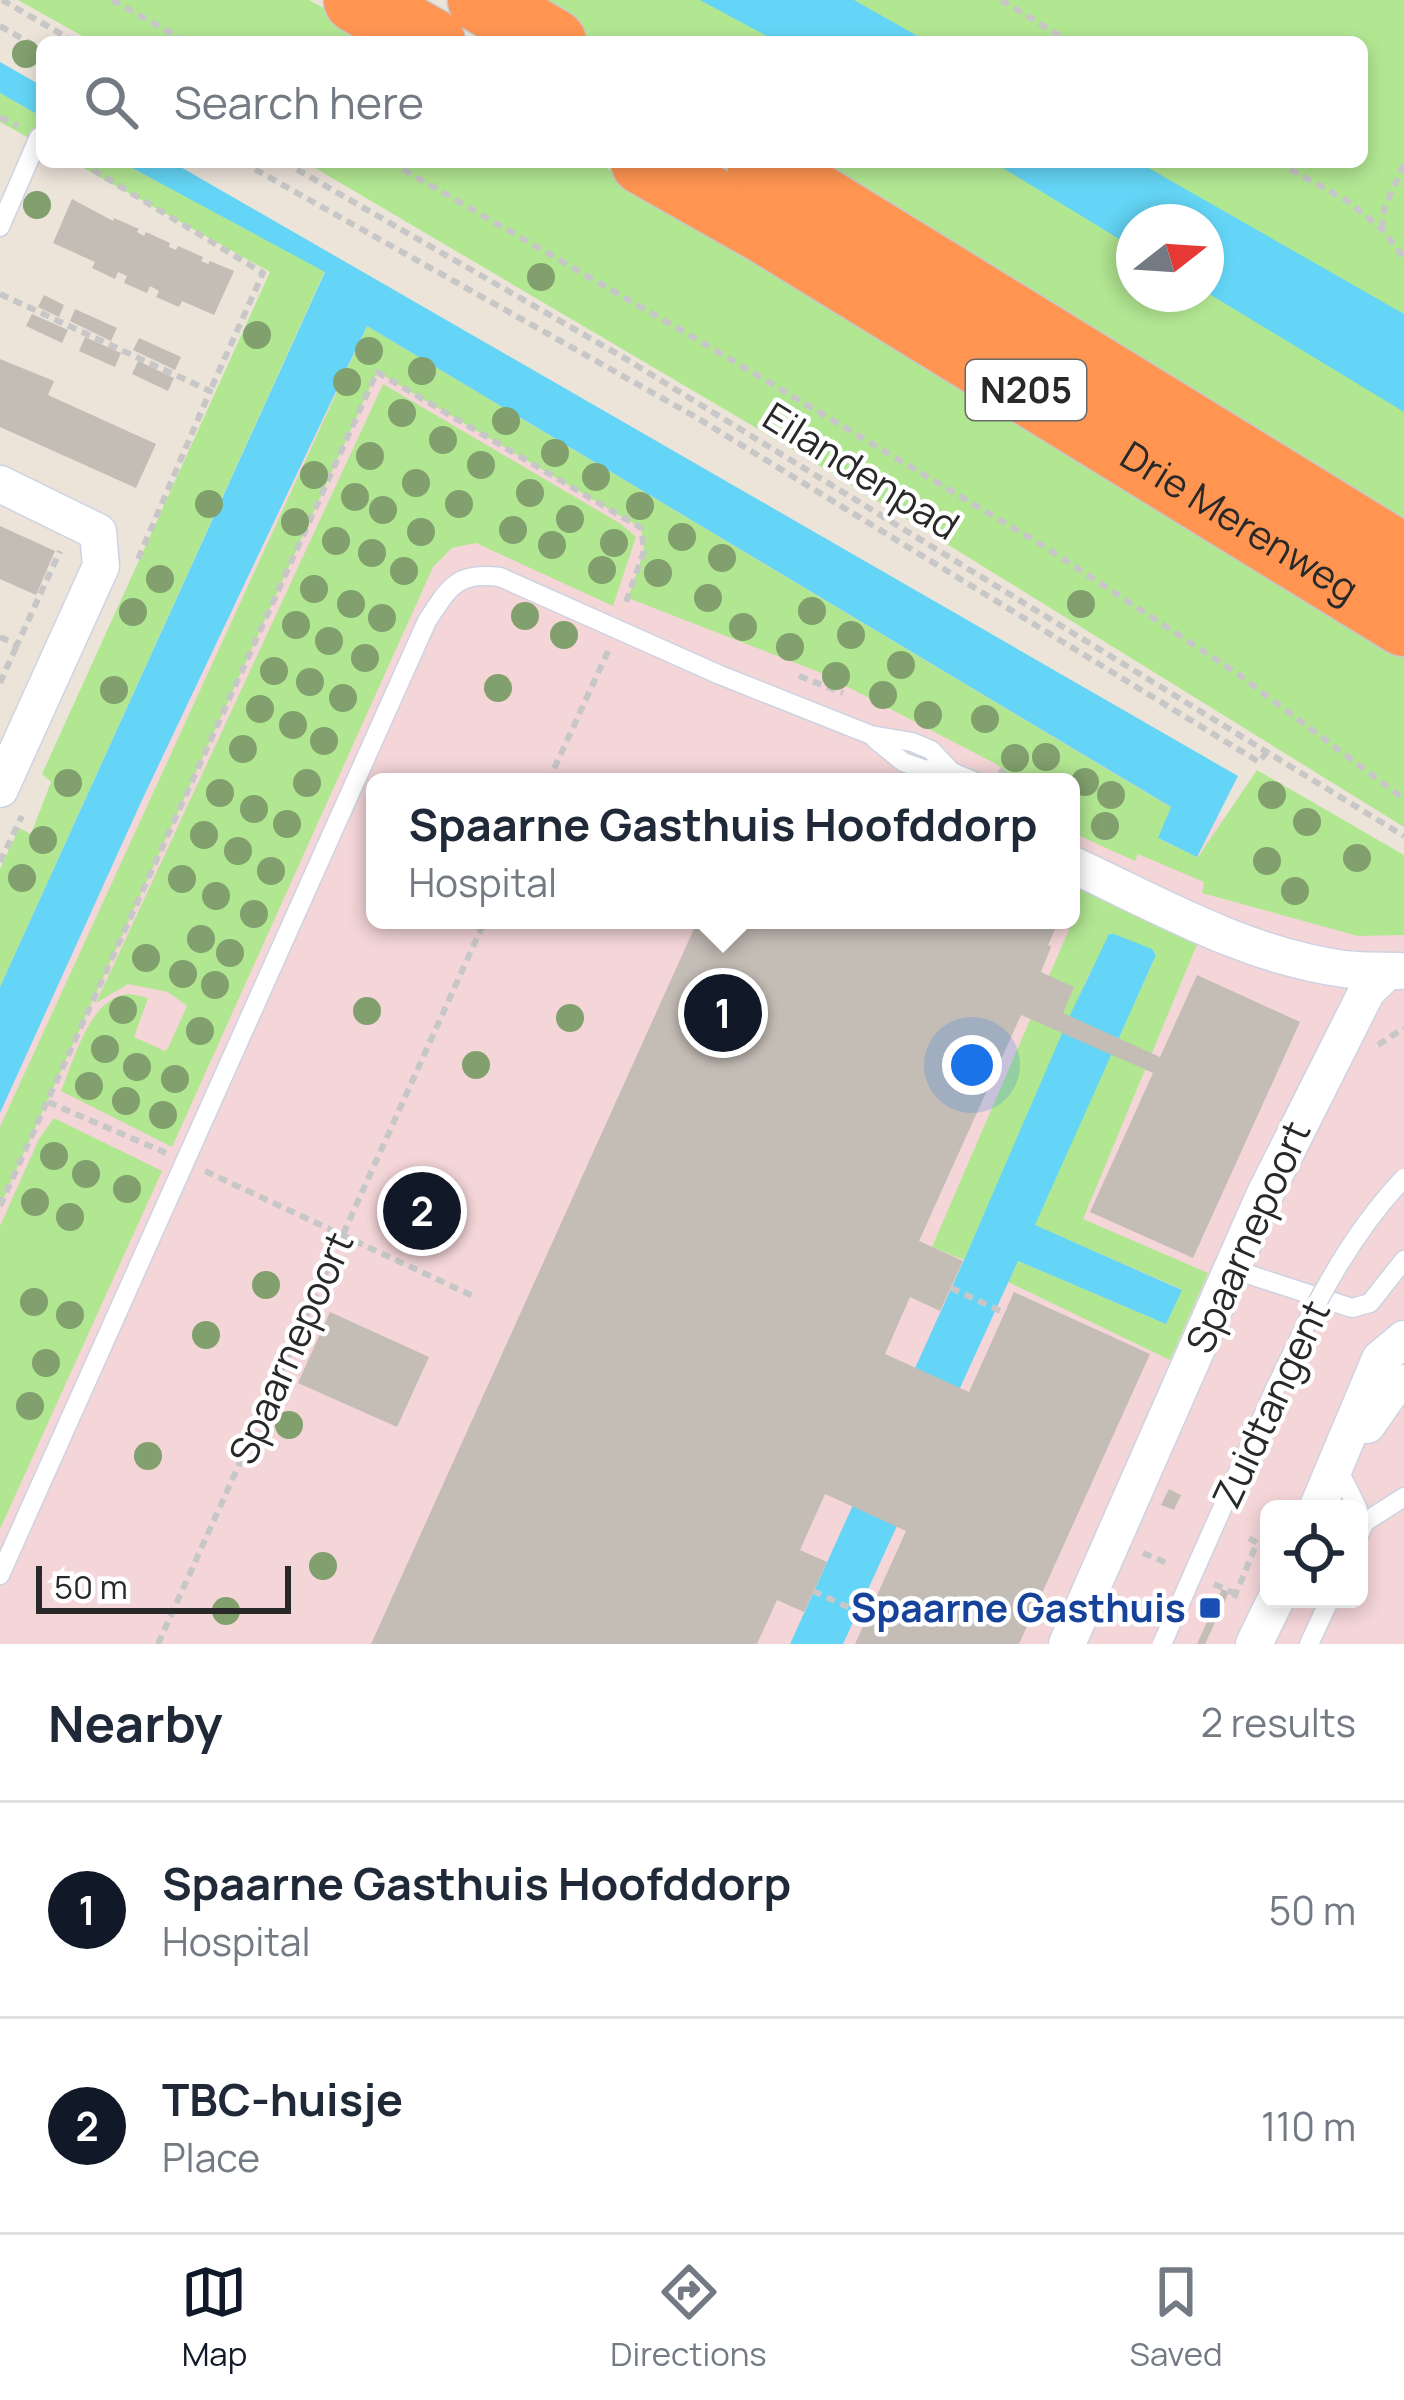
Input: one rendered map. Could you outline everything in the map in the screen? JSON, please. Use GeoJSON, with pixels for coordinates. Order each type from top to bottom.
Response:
{"type":"FeatureCollection","features":[{"type":"Feature","properties":{"kind":"highway"},"geometry":{"type":"LineString","coordinates":[[357,0],[421,36]]}},
{"type":"Feature","properties":{"kind":"highway"},"geometry":{"type":"LineString","coordinates":[[481,0],[543,36]]}},
{"type":"Feature","properties":{"kind":"highway","name":"Drie Merenweg"},"geometry":{"type":"LineString","coordinates":[[655,168],[766,230],[1404,623]]}},
{"type":"Feature","properties":{"kind":"highway","name":"Drie Merenweg"},"geometry":{"type":"LineString","coordinates":[[770,168],[1404,558]]}},
{"type":"Feature","properties":{"kind":"street"},"geometry":{"type":"LineString","coordinates":[[0,484],[98,532],[101,566],[0,789]]}},
{"type":"Feature","properties":{"kind":"street","name":"Spaarnepoort"},"geometry":{"type":"LineString","coordinates":[[1080,868],[1234,940],[1345,969],[1396,971]]}},
{"type":"Feature","properties":{"kind":"street","name":"Spaarnepoort"},"geometry":{"type":"LineString","coordinates":[[1067,1644],[1284,1155],[1366,991],[1396,971]]}},
{"type":"Feature","properties":{"kind":"street"},"geometry":{"type":"LineString","coordinates":[[1322,1500],[1380,1359],[1404,1339]]}},
{"type":"Feature","properties":{"kind":"street"},"geometry":{"type":"LineString","coordinates":[[1337,1467],[1391,1391],[1404,1383]]}},
{"type":"Feature","properties":{"kind":"street"},"geometry":{"type":"LineString","coordinates":[[1254,1644],[1272,1608]]}},
{"type":"Feature","properties":{"kind":"lane"},"geometry":{"type":"LineString","coordinates":[[0,226],[36,144]]}},
{"type":"Feature","properties":{"kind":"lane"},"geometry":{"type":"LineString","coordinates":[[0,1575],[427,621],[450,586],[474,574],[500,577],[720,675],[872,735],[904,762],[954,773]]}},
{"type":"Feature","properties":{"kind":"lane","name":"Zuidtangent"},"geometry":{"type":"LineString","coordinates":[[1162,1644],[1317,1301],[1366,1224],[1404,1178]]}},
{"type":"Feature","properties":{"kind":"lane"},"geometry":{"type":"LineString","coordinates":[[1232,1269],[1352,1308],[1370,1303],[1404,1260]]}},
{"type":"Feature","properties":{"kind":"lane"},"geometry":{"type":"LineString","coordinates":[[1337,1467],[1352,1500]]}},
{"type":"Feature","properties":{"kind":"lane"},"geometry":{"type":"LineString","coordinates":[[1368,1515],[1404,1497]]}},
{"type":"Feature","properties":{"kind":"lane"},"geometry":{"type":"LineString","coordinates":[[1309,1644],[1326,1608]]}},
{"type":"Feature","properties":{"kind":"path"},"geometry":{"type":"LineString","coordinates":[[2,0],[65,36]]}},
{"type":"Feature","properties":{"kind":"path"},"geometry":{"type":"LineString","coordinates":[[112,0],[176,36]]}},
{"type":"Feature","properties":{"kind":"path"},"geometry":{"type":"LineString","coordinates":[[1001,0],[1060,36]]}},
{"type":"Feature","properties":{"kind":"path"},"geometry":{"type":"LineString","coordinates":[[0,26],[36,47]]}},
{"type":"Feature","properties":{"kind":"path"},"geometry":{"type":"LineString","coordinates":[[1382,229],[1384,208],[1404,164]]}},
{"type":"Feature","properties":{"kind":"path"},"geometry":{"type":"LineString","coordinates":[[90,168],[262,273],[210,391]]}},
{"type":"Feature","properties":{"kind":"path"},"geometry":{"type":"LineString","coordinates":[[253,168],[694,416],[1259,762],[1267,752]]}},
{"type":"Feature","properties":{"kind":"path","name":"Eilandenpad"},"geometry":{"type":"LineString","coordinates":[[294,168],[621,356],[1404,836]]}},
{"type":"Feature","properties":{"kind":"path"},"geometry":{"type":"LineString","coordinates":[[400,168],[1042,545],[1238,674],[1404,800]]}},
{"type":"Feature","properties":{"kind":"path"},"geometry":{"type":"LineString","coordinates":[[1288,168],[1346,200],[1382,229],[1404,258]]}},
{"type":"Feature","properties":{"kind":"path"},"geometry":{"type":"LineString","coordinates":[[0,1206],[377,372],[641,528],[644,550],[626,605]]}},
{"type":"Feature","properties":{"kind":"path"},"geometry":{"type":"LineString","coordinates":[[0,683],[74,521]]}},
{"type":"Feature","properties":{"kind":"path"},"geometry":{"type":"LineString","coordinates":[[552,773],[618,628]]}},
{"type":"Feature","properties":{"kind":"path"},"geometry":{"type":"LineString","coordinates":[[0,637],[17,645]]}},
{"type":"Feature","properties":{"kind":"path","name":"Spaarnepoort"},"geometry":{"type":"LineString","coordinates":[[158,1644],[481,929]]}},
{"type":"Feature","properties":{"kind":"path"},"geometry":{"type":"LineString","coordinates":[[48,1102],[475,1297]]}},
{"type":"Feature","properties":{"kind":"path"},"geometry":{"type":"LineString","coordinates":[[951,1288],[1005,1313]]}},
{"type":"Feature","properties":{"kind":"path"},"geometry":{"type":"LineString","coordinates":[[1229,1610],[1257,1543],[1249,1538]]}},
{"type":"Feature","properties":{"kind":"path"},"geometry":{"type":"LineString","coordinates":[[814,1591],[868,1616]]}},
{"type":"Feature","properties":{"kind":"shaded area"},"geometry":{"type":"Polygon","coordinates":[[[364,312],[1404,924],[1404,1644],[0,1644],[0,1103],[364,312]]]}},
{"type":"Feature","properties":{"kind":"green space"},"geometry":{"type":"Polygon","coordinates":[[[18,0],[309,0],[375,36],[82,36],[18,0]]]}},
{"type":"Feature","properties":{"kind":"green space"},"geometry":{"type":"Polygon","coordinates":[[[518,0],[1404,0],[1404,533],[805,168],[1368,168],[1368,36],[580,36],[518,0]]]}},
{"type":"Feature","properties":{"kind":"green space"},"geometry":{"type":"Polygon","coordinates":[[[0,93],[36,114],[36,142],[0,122],[0,93]]]}},
{"type":"Feature","properties":{"kind":"green space"},"geometry":{"type":"Polygon","coordinates":[[[84,168],[132,168],[325,271],[0,987],[0,869],[19,828],[31,834],[51,782],[42,774],[270,272],[84,168]]]}},
{"type":"Feature","properties":{"kind":"green space"},"geometry":{"type":"Polygon","coordinates":[[[315,168],[606,168],[1018,409],[1404,651],[1404,827],[824,468],[315,168]]]}},
{"type":"Feature","properties":{"kind":"green space"},"geometry":{"type":"Polygon","coordinates":[[[367,326],[1172,808],[1159,839],[1198,857],[1257,770],[1404,855],[1404,935],[1358,936],[1202,893],[1204,882],[1138,854],[1135,861],[1080,836],[1080,773],[1006,773],[819,672],[628,598],[644,551],[641,528],[377,372],[0,1206],[0,1127],[367,326]]]}},
{"type":"Feature","properties":{"kind":"green space"},"geometry":{"type":"Polygon","coordinates":[[[383,384],[636,537],[613,606],[476,543],[452,548],[433,567],[172,1147],[61,1091],[93,1018],[115,998],[128,994],[148,998],[134,1037],[165,1051],[168,1048],[187,1006],[168,992],[128,984],[96,1003],[383,384]]]}},
{"type":"Feature","properties":{"kind":"green space"},"geometry":{"type":"Polygon","coordinates":[[[1080,888],[1198,942],[1083,1219],[1208,1273],[1170,1360],[1008,1282],[1018,1261],[1166,1324],[1181,1289],[1034,1225],[1156,955],[1152,949],[1089,974],[964,1260],[932,1247],[1069,929],[1080,929],[1080,888]]]}},
{"type":"Feature","properties":{"kind":"green space"},"geometry":{"type":"Polygon","coordinates":[[[54,1118],[162,1171],[0,1529],[0,1226],[39,1139],[54,1118]]]}},
{"type":"Feature","properties":{"kind":"water"},"geometry":{"type":"Polygon","coordinates":[[[700,0],[854,0],[917,36],[767,36],[700,0]]]}},
{"type":"Feature","properties":{"kind":"water"},"geometry":{"type":"Polygon","coordinates":[[[0,62],[36,83],[36,114],[0,93],[0,62]]]}},
{"type":"Feature","properties":{"kind":"water"},"geometry":{"type":"Polygon","coordinates":[[[132,168],[182,168],[1238,776],[1197,857],[1158,838],[1171,807],[367,326],[0,1113],[0,987],[325,272],[132,168]]]}},
{"type":"Feature","properties":{"kind":"water"},"geometry":{"type":"Polygon","coordinates":[[[1003,168],[1148,168],[1212,204],[1116,204],[1116,237],[1003,168]]]}},
{"type":"Feature","properties":{"kind":"water"},"geometry":{"type":"Polygon","coordinates":[[[1224,211],[1404,314],[1404,412],[1224,303],[1224,211]]]}},
{"type":"Feature","properties":{"kind":"water"},"geometry":{"type":"Polygon","coordinates":[[[1109,934],[1152,949],[1156,955],[1035,1225],[1182,1290],[1166,1324],[1018,1261],[843,1644],[790,1644],[1070,1015],[1109,934]]]}},
{"type":"Feature","properties":{"kind":"building"},"geometry":{"type":"Polygon","coordinates":[[[72,199],[139,229],[144,236],[146,232],[170,243],[169,247],[176,250],[178,246],[203,257],[201,261],[234,271],[214,315],[182,301],[179,307],[156,297],[159,291],[150,286],[147,293],[124,283],[127,276],[118,272],[115,279],[92,268],[95,262],[53,243],[72,199]]]}},
{"type":"Feature","properties":{"kind":"building"},"geometry":{"type":"Polygon","coordinates":[[[44,295],[64,305],[59,317],[38,307],[44,295]]]}},
{"type":"Feature","properties":{"kind":"building"},"geometry":{"type":"Polygon","coordinates":[[[75,309],[117,328],[111,341],[70,321],[75,309]]]}},
{"type":"Feature","properties":{"kind":"building"},"geometry":{"type":"Polygon","coordinates":[[[32,314],[68,330],[62,343],[26,326],[32,314]]]}},
{"type":"Feature","properties":{"kind":"building"},"geometry":{"type":"Polygon","coordinates":[[[85,337],[121,353],[115,367],[79,351],[85,337]]]}},
{"type":"Feature","properties":{"kind":"building"},"geometry":{"type":"Polygon","coordinates":[[[139,338],[181,357],[175,370],[133,350],[139,338]]]}},
{"type":"Feature","properties":{"kind":"building"},"geometry":{"type":"Polygon","coordinates":[[[0,359],[54,381],[48,395],[156,444],[136,488],[0,427],[0,359]]]}},
{"type":"Feature","properties":{"kind":"building"},"geometry":{"type":"Polygon","coordinates":[[[138,361],[174,378],[168,391],[132,374],[138,361]]]}},
{"type":"Feature","properties":{"kind":"building"},"geometry":{"type":"Polygon","coordinates":[[[0,526],[55,551],[36,595],[0,579],[0,526]]]}},
{"type":"Feature","properties":{"kind":"building"},"geometry":{"type":"Polygon","coordinates":[[[694,929],[1055,929],[1041,972],[1074,987],[1063,1013],[1160,1057],[1197,975],[1300,1022],[1193,1258],[1090,1212],[1153,1073],[1021,1015],[919,1241],[963,1261],[940,1311],[910,1297],[885,1354],[969,1392],[1014,1292],[1150,1354],[1019,1644],[855,1644],[906,1531],[825,1494],[800,1550],[827,1562],[804,1612],[777,1600],[757,1644],[371,1644],[694,929]]]}},
{"type":"Feature","properties":{"kind":"building"},"geometry":{"type":"Polygon","coordinates":[[[330,1312],[429,1357],[397,1427],[298,1383],[330,1312]]]}},
{"type":"Feature","properties":{"kind":"building"},"geometry":{"type":"Polygon","coordinates":[[[1169,1489],[1181,1495],[1174,1510],[1161,1505],[1169,1489]]]}},
{"type":"Feature","properties":{"kind":"building"},"geometry":{"type":"Polygon","coordinates":[[[1222,1589],[1229,1592],[1205,1644],[1197,1644],[1222,1589]]]}},
{"type":"Feature","properties":{"kind":"place","name":"Spaarne Gasthuis Hoofddorp"},"geometry":{"type":"Point","coordinates":[723,1013]}},
{"type":"Feature","properties":{"kind":"place","name":"TBC-huisje"},"geometry":{"type":"Point","coordinates":[422,1211]}},
{"type":"Feature","properties":{"kind":"place","name":"Spaarne Gasthuis"},"geometry":{"type":"Point","coordinates":[1210,1608]}}]}
